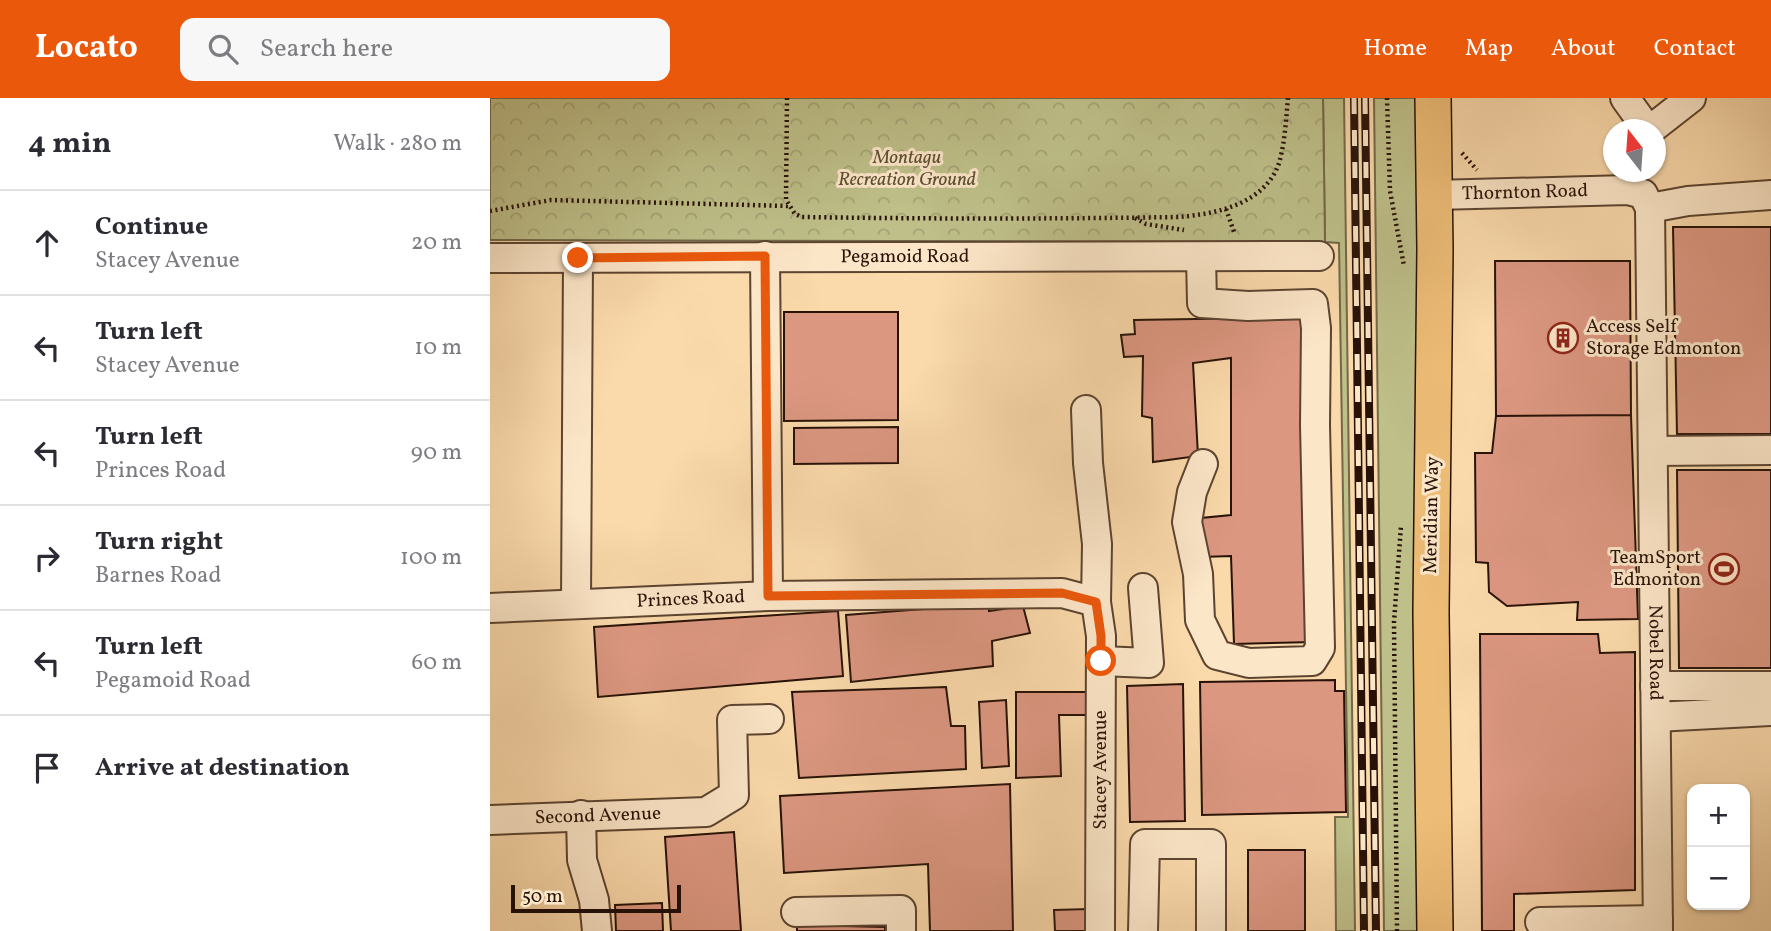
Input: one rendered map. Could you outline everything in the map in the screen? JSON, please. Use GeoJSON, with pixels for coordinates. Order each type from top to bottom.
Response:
{"type":"FeatureCollection","features":[{"type":"Feature","properties":{"kind":"main road","name":"Meridian Way"},"geometry":{"type":"LineString","coordinates":[[1433,98],[1431,612],[1435,931]]}},
{"type":"Feature","properties":{"kind":"street"},"geometry":{"type":"LineString","coordinates":[[1625,98],[1641,119]]}},
{"type":"Feature","properties":{"kind":"street"},"geometry":{"type":"LineString","coordinates":[[1663,119],[1691,98]]}},
{"type":"Feature","properties":{"kind":"street","name":"Thornton Road"},"geometry":{"type":"LineString","coordinates":[[1434,195],[1628,190],[1646,191],[1688,201],[1771,195]]}},
{"type":"Feature","properties":{"kind":"street","name":"Nobel Road"},"geometry":{"type":"LineString","coordinates":[[1646,191],[1653,452],[1658,926]]}},
{"type":"Feature","properties":{"kind":"street"},"geometry":{"type":"LineString","coordinates":[[765,256],[768,596]]}},
{"type":"Feature","properties":{"kind":"street","name":"Pegamoid Road"},"geometry":{"type":"LineString","coordinates":[[490,258],[1320,256]]}},
{"type":"Feature","properties":{"kind":"street"},"geometry":{"type":"LineString","coordinates":[[1201,257],[1202,303],[1248,306],[1313,304],[1317,328],[1315,425],[1320,648],[1312,662],[1249,663],[1217,655],[1200,620],[1198,574],[1187,522],[1192,492],[1203,464]]}},
{"type":"Feature","properties":{"kind":"street"},"geometry":{"type":"LineString","coordinates":[[576,603],[578,258]]}},
{"type":"Feature","properties":{"kind":"street","name":"Stacey Avenue"},"geometry":{"type":"LineString","coordinates":[[1086,410],[1088,463],[1097,544],[1096,602],[1101,636],[1100,931]]}},
{"type":"Feature","properties":{"kind":"street"},"geometry":{"type":"LineString","coordinates":[[1653,452],[1771,450]]}},
{"type":"Feature","properties":{"kind":"street"},"geometry":{"type":"LineString","coordinates":[[1101,661],[1149,663],[1143,588]]}},
{"type":"Feature","properties":{"kind":"street","name":"Princes Road"},"geometry":{"type":"LineString","coordinates":[[490,608],[768,596],[1062,593],[1096,602]]}},
{"type":"Feature","properties":{"kind":"street"},"geometry":{"type":"LineString","coordinates":[[1655,686],[1771,686]]}},
{"type":"Feature","properties":{"kind":"street"},"geometry":{"type":"LineString","coordinates":[[1656,717],[1771,711]]}},
{"type":"Feature","properties":{"kind":"street","name":"Second Avenue"},"geometry":{"type":"LineString","coordinates":[[490,820],[706,812],[734,795],[733,720],[769,719]]}},
{"type":"Feature","properties":{"kind":"street"},"geometry":{"type":"LineString","coordinates":[[581,815],[582,860],[594,900],[597,931]]}},
{"type":"Feature","properties":{"kind":"street"},"geometry":{"type":"LineString","coordinates":[[1143,931],[1145,844],[1211,844],[1211,931]]}},
{"type":"Feature","properties":{"kind":"street"},"geometry":{"type":"LineString","coordinates":[[796,912],[901,910],[901,931]]}},
{"type":"Feature","properties":{"kind":"street"},"geometry":{"type":"LineString","coordinates":[[1539,922],[1658,926]]}},
{"type":"Feature","properties":{"kind":"path"},"geometry":{"type":"LineString","coordinates":[[787,98],[786,191],[789,206],[795,214],[802,217],[934,219],[1179,217],[1205,215],[1226,209],[1260,191],[1278,165],[1288,98]]}},
{"type":"Feature","properties":{"kind":"path"},"geometry":{"type":"LineString","coordinates":[[1387,98],[1390,191],[1404,274]]}},
{"type":"Feature","properties":{"kind":"path"},"geometry":{"type":"LineString","coordinates":[[490,211],[551,200],[789,206]]}},
{"type":"Feature","properties":{"kind":"path"},"geometry":{"type":"LineString","coordinates":[[1226,209],[1236,240]]}},
{"type":"Feature","properties":{"kind":"path"},"geometry":{"type":"LineString","coordinates":[[1397,931],[1394,634],[1402,517]]}},
{"type":"Feature","properties":{"kind":"green space","name":"Montagu Recreation Ground"},"geometry":{"type":"Polygon","coordinates":[[[490,98],[1323,98],[1325,242],[490,240],[490,98]]]}},
{"type":"Feature","properties":{"kind":"green space"},"geometry":{"type":"Polygon","coordinates":[[[1323,98],[1344,98],[1355,931],[1336,931],[1335,817],[1348,817],[1339,243],[1325,242],[1323,98]]]}},
{"type":"Feature","properties":{"kind":"green space"},"geometry":{"type":"Polygon","coordinates":[[[1374,98],[1419,98],[1428,931],[1384,931],[1374,98]]]}},
{"type":"Feature","properties":{"kind":"building"},"geometry":{"type":"Polygon","coordinates":[[[1673,227],[1771,227],[1771,434],[1677,434],[1673,227]]]}},
{"type":"Feature","properties":{"kind":"building","name":"Access Self Storage Edmonton"},"geometry":{"type":"Polygon","coordinates":[[[1495,261],[1630,261],[1631,415],[1496,416],[1495,261]]]}},
{"type":"Feature","properties":{"kind":"building"},"geometry":{"type":"Polygon","coordinates":[[[784,312],[898,312],[898,420],[784,421],[784,312]]]}},
{"type":"Feature","properties":{"kind":"building"},"geometry":{"type":"Polygon","coordinates":[[[1309,317],[1315,642],[1234,644],[1231,556],[1202,557],[1201,518],[1231,515],[1231,358],[1193,363],[1198,456],[1153,462],[1152,418],[1142,416],[1143,356],[1124,357],[1121,335],[1135,334],[1134,320],[1309,317]]]}},
{"type":"Feature","properties":{"kind":"building"},"geometry":{"type":"Polygon","coordinates":[[[1631,415],[1638,619],[1577,620],[1578,602],[1507,606],[1489,592],[1488,563],[1476,562],[1475,453],[1492,453],[1496,416],[1631,415]]]}},
{"type":"Feature","properties":{"kind":"building"},"geometry":{"type":"Polygon","coordinates":[[[898,427],[898,463],[794,464],[794,428],[898,427]]]}},
{"type":"Feature","properties":{"kind":"building","name":"TeamSport Edmonton"},"geometry":{"type":"Polygon","coordinates":[[[1677,470],[1771,470],[1771,668],[1679,668],[1677,470]]]}},
{"type":"Feature","properties":{"kind":"building"},"geometry":{"type":"Polygon","coordinates":[[[988,604],[989,611],[1023,606],[1030,633],[992,641],[993,666],[851,682],[846,615],[988,604]]]}},
{"type":"Feature","properties":{"kind":"building"},"geometry":{"type":"Polygon","coordinates":[[[838,611],[843,676],[598,697],[594,627],[838,611]]]}},
{"type":"Feature","properties":{"kind":"building"},"geometry":{"type":"Polygon","coordinates":[[[1480,634],[1598,634],[1600,653],[1635,652],[1635,890],[1514,894],[1514,931],[1482,931],[1480,634]]]}},
{"type":"Feature","properties":{"kind":"building"},"geometry":{"type":"Polygon","coordinates":[[[1335,680],[1335,691],[1344,691],[1346,812],[1202,815],[1200,682],[1335,680]]]}},
{"type":"Feature","properties":{"kind":"building"},"geometry":{"type":"Polygon","coordinates":[[[1183,684],[1185,821],[1130,822],[1127,686],[1183,684]]]}},
{"type":"Feature","properties":{"kind":"building"},"geometry":{"type":"Polygon","coordinates":[[[946,687],[951,726],[965,726],[966,769],[799,778],[792,692],[946,687]]]}},
{"type":"Feature","properties":{"kind":"building"},"geometry":{"type":"Polygon","coordinates":[[[1016,692],[1088,692],[1089,715],[1059,715],[1061,776],[1016,778],[1016,692]]]}},
{"type":"Feature","properties":{"kind":"building"},"geometry":{"type":"Polygon","coordinates":[[[1006,700],[1009,766],[982,768],[979,702],[1006,700]]]}},
{"type":"Feature","properties":{"kind":"building"},"geometry":{"type":"Polygon","coordinates":[[[1010,784],[1013,931],[930,931],[928,864],[784,873],[780,796],[1010,784]]]}},
{"type":"Feature","properties":{"kind":"building"},"geometry":{"type":"Polygon","coordinates":[[[734,832],[741,931],[671,931],[665,837],[734,832]]]}},
{"type":"Feature","properties":{"kind":"building"},"geometry":{"type":"Polygon","coordinates":[[[1248,850],[1305,850],[1305,931],[1248,931],[1248,850]]]}},
{"type":"Feature","properties":{"kind":"building"},"geometry":{"type":"Polygon","coordinates":[[[662,903],[663,931],[616,931],[615,905],[662,903]]]}},
{"type":"Feature","properties":{"kind":"building"},"geometry":{"type":"Polygon","coordinates":[[[1089,909],[1090,931],[1055,931],[1054,910],[1089,909]]]}},
{"type":"Feature","properties":{"kind":"building"},"geometry":{"type":"Polygon","coordinates":[[[797,925],[885,927],[885,931],[797,931],[797,925]]]}},
{"type":"Feature","properties":{"kind":"railway"},"geometry":{"type":"LineString","coordinates":[[1354,98],[1364,931]]}},
{"type":"Feature","properties":{"kind":"railway"},"geometry":{"type":"LineString","coordinates":[[1365,98],[1376,931]]}},
{"type":"Feature","properties":{"kind":"place","name":"Access Self Storage Edmonton"},"geometry":{"type":"Point","coordinates":[1563,338]}},
{"type":"Feature","properties":{"kind":"place","name":"TeamSport Edmonton"},"geometry":{"type":"Point","coordinates":[1724,569]}},
{"type":"Feature","properties":{"kind":"route"},"geometry":{"type":"LineString","coordinates":[[578,258],[765,256],[768,596],[1062,593],[1096,602],[1101,636],[1101,661]]}}]}
